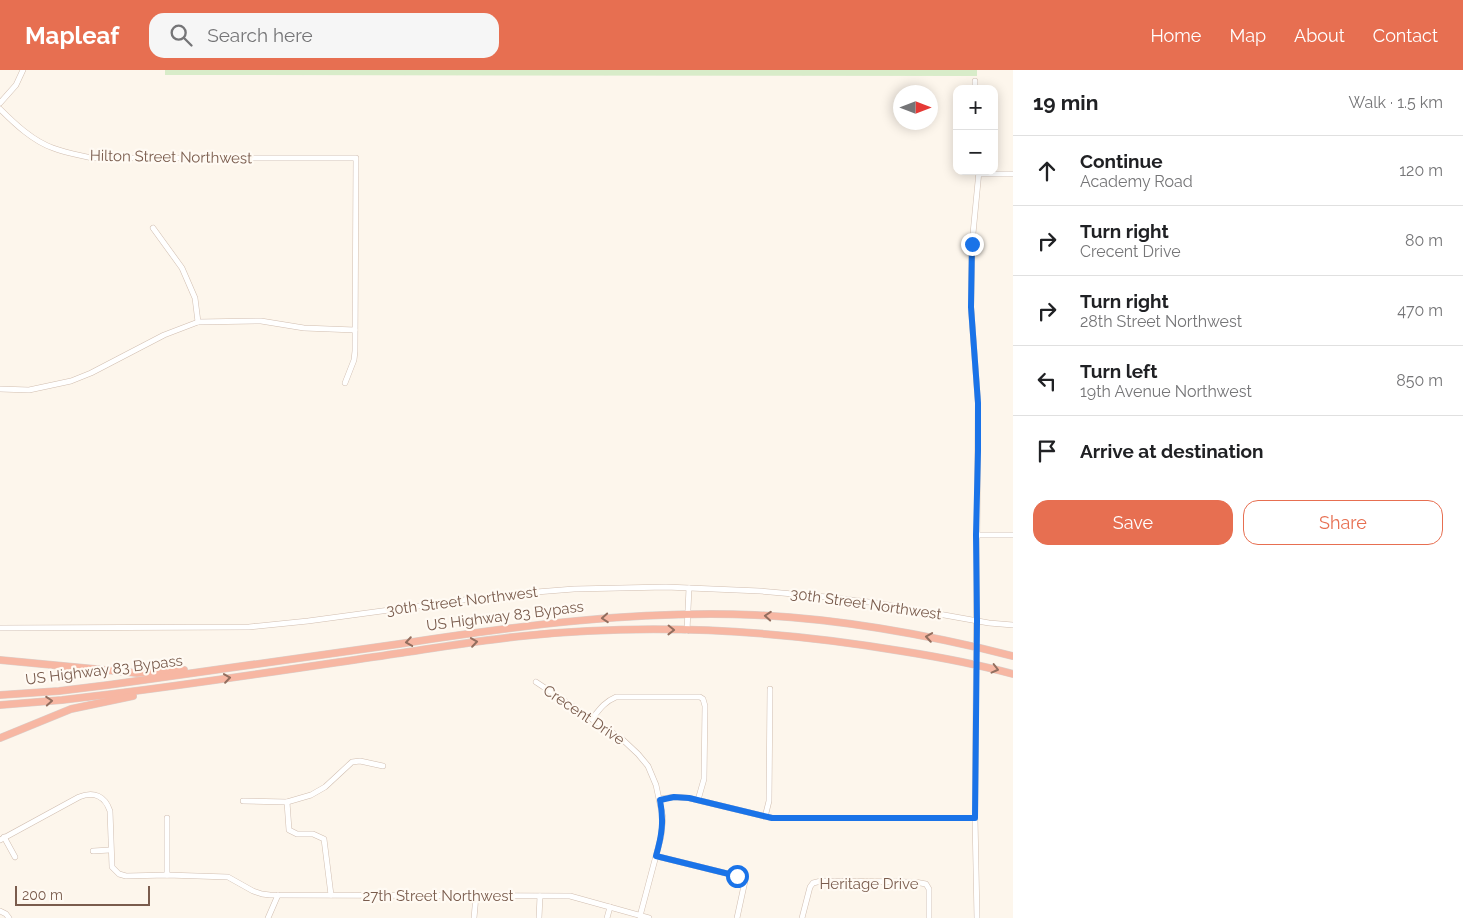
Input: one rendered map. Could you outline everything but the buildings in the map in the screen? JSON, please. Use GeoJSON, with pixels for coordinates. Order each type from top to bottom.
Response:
{"type":"FeatureCollection","features":[{"type":"Feature","properties":{"kind":"highway","name":"US Highway 83 Bypass"},"geometry":{"type":"LineString","coordinates":[[0,694],[59,691],[541,624],[602,618],[754,615],[800,619],[942,639],[1013,656]]}},
{"type":"Feature","properties":{"kind":"highway","name":"US Highway 83 Bypass"},"geometry":{"type":"LineString","coordinates":[[0,704],[62,700],[197,683],[524,636],[570,632],[688,631],[774,635],[863,644],[976,665],[1013,674]]}},
{"type":"Feature","properties":{"kind":"highway"},"geometry":{"type":"LineString","coordinates":[[0,660],[137,673],[210,671]]}},
{"type":"Feature","properties":{"kind":"highway"},"geometry":{"type":"LineString","coordinates":[[0,738],[71,709],[176,689],[197,683]]}},
{"type":"Feature","properties":{"kind":"street"},"geometry":{"type":"LineString","coordinates":[[0,103],[16,85],[23,70]]}},
{"type":"Feature","properties":{"kind":"street","name":"Hilton Street Northwest"},"geometry":{"type":"LineString","coordinates":[[0,109],[28,134],[52,148],[92,158],[356,158],[355,330]]}},
{"type":"Feature","properties":{"kind":"street"},"geometry":{"type":"LineString","coordinates":[[998,173],[1013,174]]}},
{"type":"Feature","properties":{"kind":"street"},"geometry":{"type":"LineString","coordinates":[[977,918],[975,818],[978,403],[971,307],[972,244],[979,175]]}},
{"type":"Feature","properties":{"kind":"street"},"geometry":{"type":"LineString","coordinates":[[152,228],[182,268],[195,298],[198,322]]}},
{"type":"Feature","properties":{"kind":"street"},"geometry":{"type":"LineString","coordinates":[[0,389],[29,390],[70,381],[91,373],[164,335],[198,322],[261,321],[304,328],[355,330],[354,360],[345,383]]}},
{"type":"Feature","properties":{"kind":"street"},"geometry":{"type":"LineString","coordinates":[[976,535],[1013,535]]}},
{"type":"Feature","properties":{"kind":"street","name":"30th Street Northwest"},"geometry":{"type":"LineString","coordinates":[[0,628],[249,627],[308,621],[500,595],[594,588],[689,588],[760,591],[877,603],[977,621],[1013,625]]}},
{"type":"Feature","properties":{"kind":"street"},"geometry":{"type":"LineString","coordinates":[[688,631],[689,588]]}},
{"type":"Feature","properties":{"kind":"street","name":"Crecent Drive"},"geometry":{"type":"LineString","coordinates":[[536,682],[622,739],[648,766],[656,785],[663,818],[661,837],[640,916]]}},
{"type":"Feature","properties":{"kind":"street"},"geometry":{"type":"LineString","coordinates":[[764,817],[769,801],[770,689]]}},
{"type":"Feature","properties":{"kind":"street"},"geometry":{"type":"LineString","coordinates":[[592,719],[602,705],[616,697],[700,697],[703,699],[705,706],[704,779],[698,800]]}},
{"type":"Feature","properties":{"kind":"street"},"geometry":{"type":"LineString","coordinates":[[243,801],[286,802],[311,795],[325,787],[352,762],[360,761],[383,766]]}},
{"type":"Feature","properties":{"kind":"street"},"geometry":{"type":"LineString","coordinates":[[15,856],[2,839],[84,795],[90,794],[102,797],[108,803],[112,866],[119,874],[126,876],[167,875],[167,818]]}},
{"type":"Feature","properties":{"kind":"street"},"geometry":{"type":"LineString","coordinates":[[660,800],[680,797],[764,817],[791,819],[975,818]]}},
{"type":"Feature","properties":{"kind":"street"},"geometry":{"type":"LineString","coordinates":[[286,802],[289,830],[297,834],[313,834],[324,839],[331,895]]}},
{"type":"Feature","properties":{"kind":"street"},"geometry":{"type":"LineString","coordinates":[[93,851],[110,850]]}},
{"type":"Feature","properties":{"kind":"street"},"geometry":{"type":"LineString","coordinates":[[656,856],[737,876],[745,881],[737,918]]}},
{"type":"Feature","properties":{"kind":"street","name":"27th Street Northwest"},"geometry":{"type":"LineString","coordinates":[[167,875],[228,878],[262,894],[278,895],[570,896],[649,918]]}},
{"type":"Feature","properties":{"kind":"street","name":"Heritage Drive"},"geometry":{"type":"LineString","coordinates":[[802,918],[810,887],[813,883],[830,881],[915,882],[926,884],[929,889],[928,918]]}},
{"type":"Feature","properties":{"kind":"street"},"geometry":{"type":"LineString","coordinates":[[268,918],[278,895]]}},
{"type":"Feature","properties":{"kind":"street"},"geometry":{"type":"LineString","coordinates":[[474,918],[476,896]]}},
{"type":"Feature","properties":{"kind":"street"},"geometry":{"type":"LineString","coordinates":[[539,918],[540,896]]}},
{"type":"Feature","properties":{"kind":"street"},"geometry":{"type":"LineString","coordinates":[[607,918],[610,907]]}},
{"type":"Feature","properties":{"kind":"street"},"geometry":{"type":"LineString","coordinates":[[0,911],[9,918]]}},
{"type":"Feature","properties":{"kind":"green space"},"geometry":{"type":"Polygon","coordinates":[[[165,70],[977,70],[977,76],[165,75],[165,70]]]}},
{"type":"Feature","properties":{"kind":"route"},"geometry":{"type":"LineString","coordinates":[[737,876],[656,856],[663,818],[660,800],[674,797],[689,798],[772,818],[975,818],[978,403],[971,307],[972,244]]}}]}
